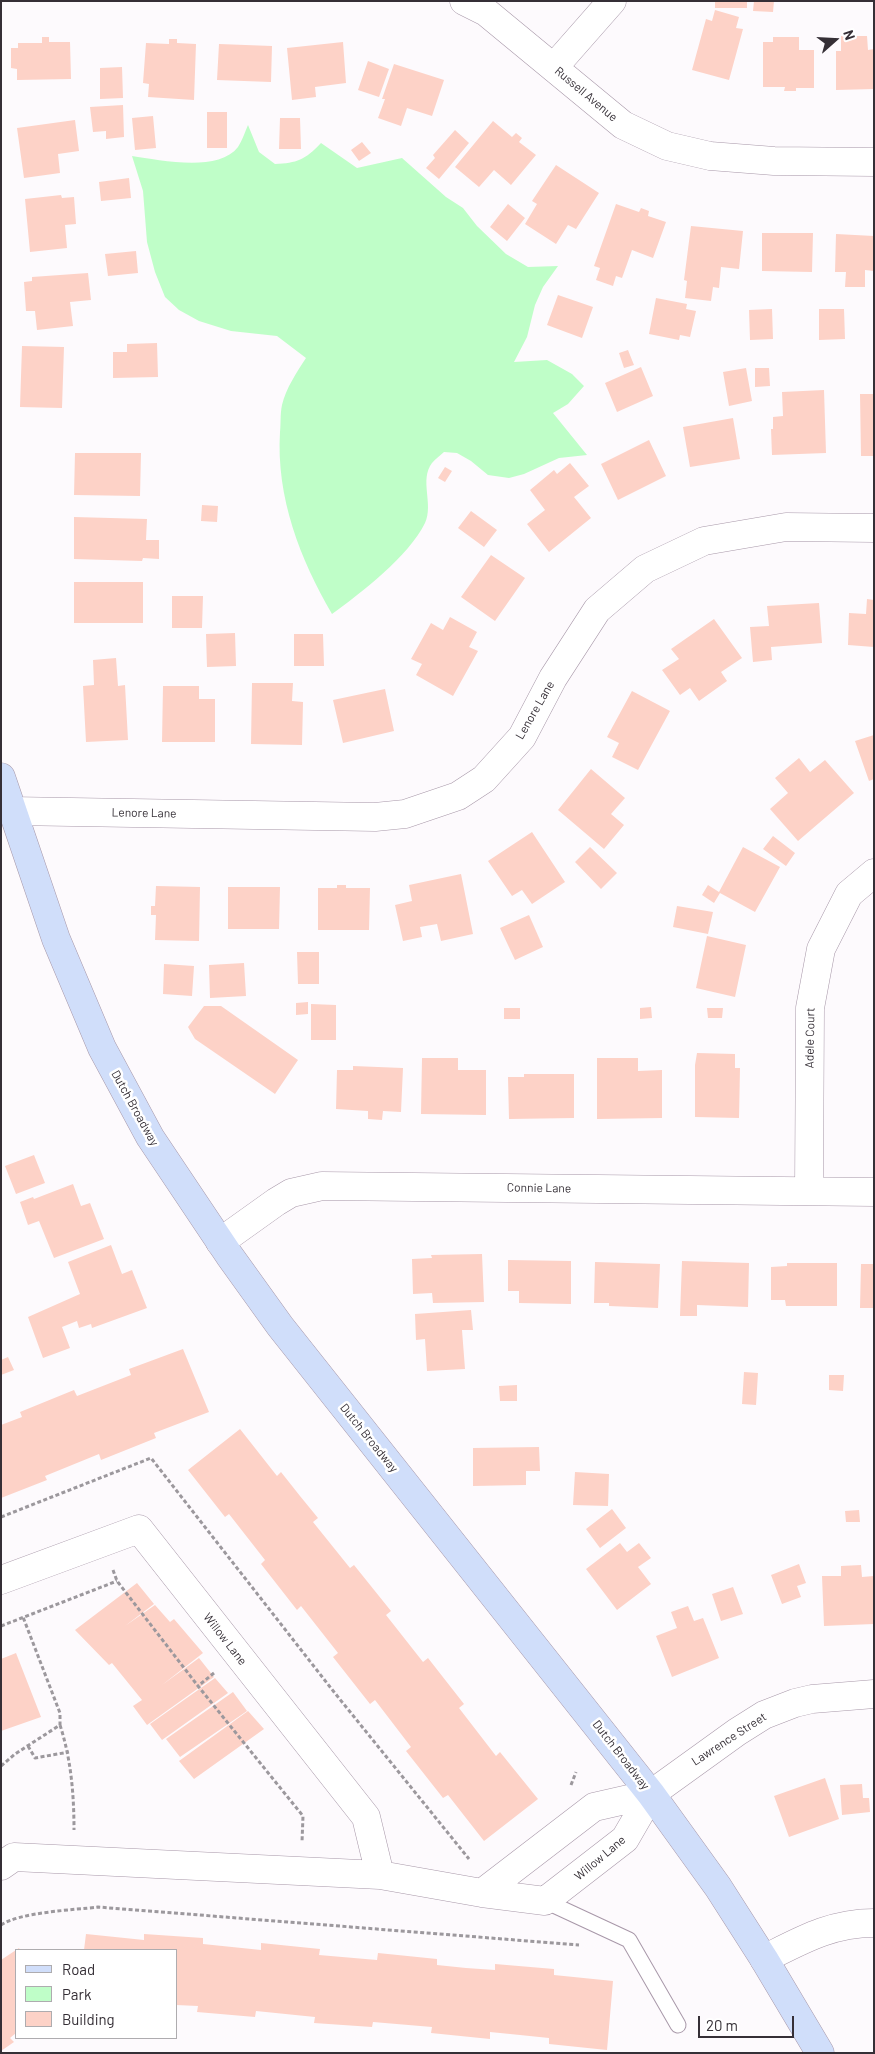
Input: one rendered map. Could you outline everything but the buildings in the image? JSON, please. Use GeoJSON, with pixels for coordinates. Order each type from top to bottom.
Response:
{"type":"FeatureCollection","features":[{"type":"Feature","properties":{"kind":"main road","name":"Dutch Broadway"},"geometry":{"type":"LineString","coordinates":[[1,777],[11,812],[56,939],[102,1048],[150,1137],[220,1242],[280,1326],[651,1794],[709,1873],[764,1959],[820,2053]]}},
{"type":"Feature","properties":{"kind":"street","name":"Russell Avenue"},"geometry":{"type":"LineString","coordinates":[[464,1],[486,12],[623,126],[667,146],[710,156],[774,161],[874,162]]}},
{"type":"Feature","properties":{"kind":"street"},"geometry":{"type":"LineString","coordinates":[[554,67],[612,1]]}},
{"type":"Feature","properties":{"kind":"street","name":"Lenore Lane"},"geometry":{"type":"LineString","coordinates":[[11,812],[375,817],[405,814],[458,796],[484,779],[522,737],[553,678],[597,610],[645,569],[704,541],[786,527],[874,528]]}},
{"type":"Feature","properties":{"kind":"street","name":"Adele Court"},"geometry":{"type":"LineString","coordinates":[[809,1192],[810,1008],[821,949],[849,894],[874,872]]}},
{"type":"Feature","properties":{"kind":"street","name":"Connie Lane"},"geometry":{"type":"LineString","coordinates":[[220,1242],[276,1202],[292,1193],[322,1186],[874,1192]]}},
{"type":"Feature","properties":{"kind":"street","name":"Willow Lane"},"geometry":{"type":"LineString","coordinates":[[1,1580],[139,1529],[366,1817],[380,1875]]}},
{"type":"Feature","properties":{"kind":"street","name":"Lawrence Street"},"geometry":{"type":"LineString","coordinates":[[651,1794],[737,1732],[772,1711],[812,1699],[874,1694]]}},
{"type":"Feature","properties":{"kind":"street"},"geometry":{"type":"LineString","coordinates":[[482,1893],[594,1807],[651,1794]]}},
{"type":"Feature","properties":{"kind":"street","name":"Willow Lane"},"geometry":{"type":"LineString","coordinates":[[545,1901],[575,1880],[625,1839],[651,1794]]}},
{"type":"Feature","properties":{"kind":"street"},"geometry":{"type":"LineString","coordinates":[[1,1866],[14,1857],[380,1875],[482,1893],[545,1901]]}},
{"type":"Feature","properties":{"kind":"street"},"geometry":{"type":"LineString","coordinates":[[764,1959],[811,1935],[834,1927],[874,1923]]}},
{"type":"Feature","properties":{"kind":"lane"},"geometry":{"type":"LineString","coordinates":[[545,1901],[629,1940],[678,2024]]}},
{"type":"Feature","properties":{"kind":"path"},"geometry":{"type":"LineString","coordinates":[[1,1517],[151,1458],[450,1836],[468,1858],[472,1859]]}},
{"type":"Feature","properties":{"kind":"path"},"geometry":{"type":"LineString","coordinates":[[102,1542],[117,1581],[198,1686],[303,1816],[301,1871]]}},
{"type":"Feature","properties":{"kind":"path"},"geometry":{"type":"LineString","coordinates":[[1,1626],[117,1581]]}},
{"type":"Feature","properties":{"kind":"path"},"geometry":{"type":"LineString","coordinates":[[23,1618],[60,1713],[60,1725],[69,1752],[74,1806],[74,1860]]}},
{"type":"Feature","properties":{"kind":"path"},"geometry":{"type":"LineString","coordinates":[[198,1686],[237,1654]]}},
{"type":"Feature","properties":{"kind":"path"},"geometry":{"type":"LineString","coordinates":[[1,1766],[60,1725]]}},
{"type":"Feature","properties":{"kind":"path"},"geometry":{"type":"LineString","coordinates":[[28,1746],[35,1758],[69,1752]]}},
{"type":"Feature","properties":{"kind":"path"},"geometry":{"type":"LineString","coordinates":[[568,1792],[576,1772]]}},
{"type":"Feature","properties":{"kind":"path"},"geometry":{"type":"LineString","coordinates":[[1,1925],[9,1920],[59,1911],[98,1907],[580,1945]]}},
{"type":"Feature","properties":{"kind":"green space"},"geometry":{"type":"Polygon","coordinates":[[[248,125],[259,152],[275,164],[300,160],[321,143],[357,168],[402,158],[446,197],[463,208],[477,226],[506,254],[528,267],[558,266],[543,287],[535,305],[527,337],[514,362],[547,360],[572,374],[584,386],[568,404],[553,413],[587,455],[559,458],[524,474],[509,478],[488,475],[471,461],[457,453],[444,452],[433,462],[428,470],[426,484],[427,516],[418,536],[383,573],[357,596],[332,614],[300,549],[286,504],[282,480],[280,432],[282,405],[289,386],[306,358],[277,336],[231,331],[199,321],[179,310],[165,297],[155,272],[147,242],[143,191],[132,156],[188,163],[217,160],[229,155],[238,147],[248,125]]]}}]}
